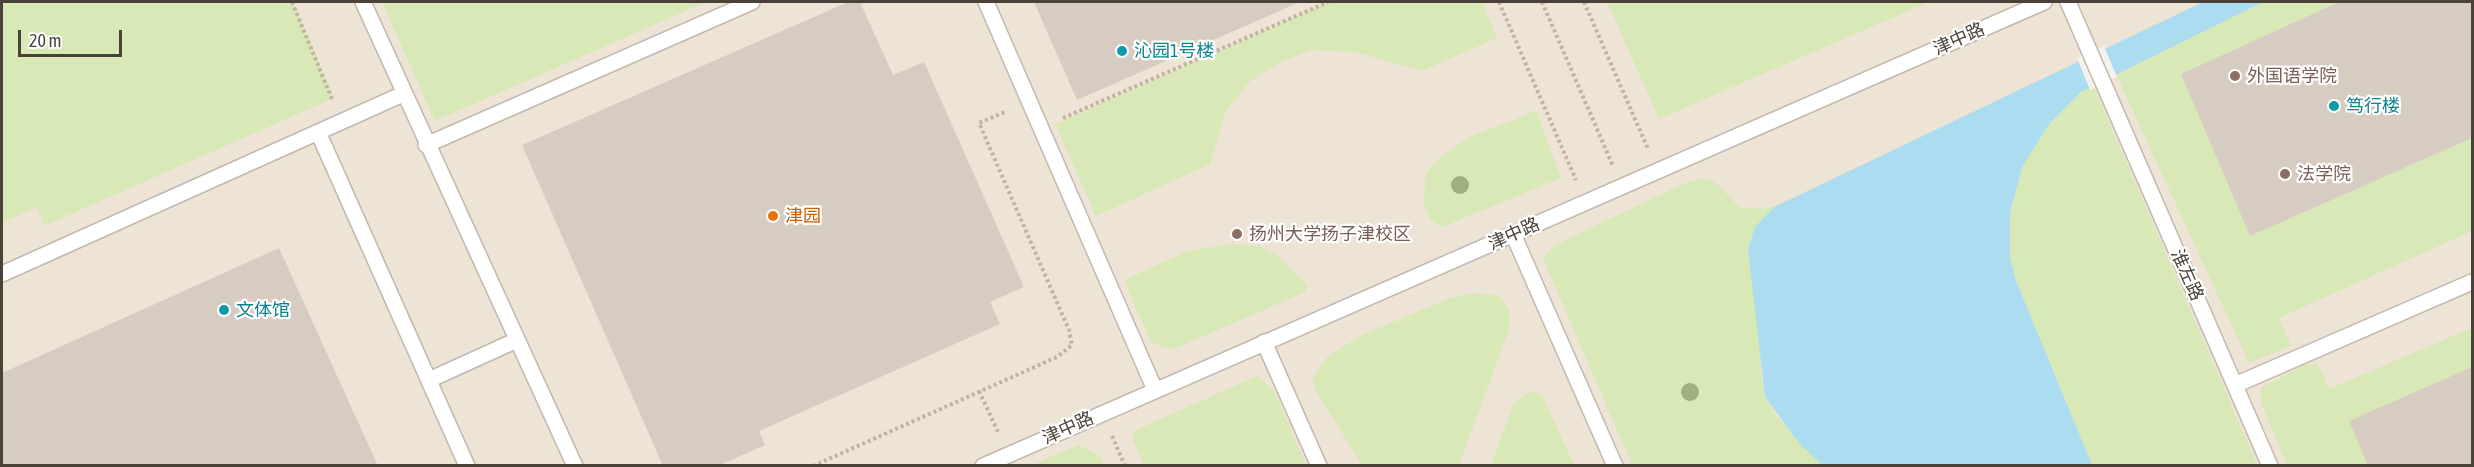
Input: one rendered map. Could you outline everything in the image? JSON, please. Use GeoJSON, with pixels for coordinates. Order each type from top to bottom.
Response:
{"type":"FeatureCollection","features":[{"type":"Feature","properties":{"kind":"lane"},"geometry":{"type":"LineString","coordinates":[[363,2],[426,145],[575,465]]}},
{"type":"Feature","properties":{"kind":"lane"},"geometry":{"type":"LineString","coordinates":[[426,145],[752,2]]}},
{"type":"Feature","properties":{"kind":"lane"},"geometry":{"type":"LineString","coordinates":[[986,2],[1155,390]]}},
{"type":"Feature","properties":{"kind":"lane","name":"津中路"},"geometry":{"type":"LineString","coordinates":[[983,465],[2044,2]]}},
{"type":"Feature","properties":{"kind":"lane","name":"淮左路"},"geometry":{"type":"LineString","coordinates":[[2068,2],[2270,465]]}},
{"type":"Feature","properties":{"kind":"lane"},"geometry":{"type":"LineString","coordinates":[[2,274],[403,94]]}},
{"type":"Feature","properties":{"kind":"lane"},"geometry":{"type":"LineString","coordinates":[[318,132],[467,465]]}},
{"type":"Feature","properties":{"kind":"lane"},"geometry":{"type":"LineString","coordinates":[[1513,234],[1615,465]]}},
{"type":"Feature","properties":{"kind":"lane"},"geometry":{"type":"LineString","coordinates":[[2235,385],[2472,282]]}},
{"type":"Feature","properties":{"kind":"lane"},"geometry":{"type":"LineString","coordinates":[[429,380],[517,340]]}},
{"type":"Feature","properties":{"kind":"lane"},"geometry":{"type":"LineString","coordinates":[[1264,342],[1319,465]]}},
{"type":"Feature","properties":{"kind":"path"},"geometry":{"type":"LineString","coordinates":[[292,2],[342,122]]}},
{"type":"Feature","properties":{"kind":"path"},"geometry":{"type":"LineString","coordinates":[[1041,128],[1328,2]]}},
{"type":"Feature","properties":{"kind":"path"},"geometry":{"type":"LineString","coordinates":[[1499,2],[1586,202]]}},
{"type":"Feature","properties":{"kind":"path"},"geometry":{"type":"LineString","coordinates":[[1542,2],[1622,187]]}},
{"type":"Feature","properties":{"kind":"path"},"geometry":{"type":"LineString","coordinates":[[1584,2],[1657,171]]}},
{"type":"Feature","properties":{"kind":"path"},"geometry":{"type":"LineString","coordinates":[[813,465],[1057,357],[1072,345],[1069,330],[979,123],[1029,101]]}},
{"type":"Feature","properties":{"kind":"path"},"geometry":{"type":"LineString","coordinates":[[979,392],[1008,454]]}},
{"type":"Feature","properties":{"kind":"path"},"geometry":{"type":"LineString","coordinates":[[1102,413],[1125,465]]}},
{"type":"Feature","properties":{"kind":"shaded area","name":"扬州大学扬子津校区"},"geometry":{"type":"Polygon","coordinates":[[[2,2],[2472,2],[2472,465],[2,465],[2,2]]]}},
{"type":"Feature","properties":{"kind":"green space"},"geometry":{"type":"Polygon","coordinates":[[[2,2],[293,2],[334,98],[44,226],[37,207],[2,223],[2,2]]]}},
{"type":"Feature","properties":{"kind":"green space"},"geometry":{"type":"Polygon","coordinates":[[[382,2],[706,2],[435,121],[382,2]]]}},
{"type":"Feature","properties":{"kind":"green space"},"geometry":{"type":"Polygon","coordinates":[[[1329,2],[1482,2],[1497,38],[1422,71],[1355,52],[1311,50],[1281,62],[1250,81],[1226,111],[1210,164],[1096,216],[1055,124],[1329,2]]]}},
{"type":"Feature","properties":{"kind":"green space"},"geometry":{"type":"Polygon","coordinates":[[[1607,2],[1929,2],[1659,119],[1607,2]]]}},
{"type":"Feature","properties":{"kind":"green space"},"geometry":{"type":"Polygon","coordinates":[[[2263,2],[2339,2],[2181,74],[2250,236],[2472,138],[2472,231],[2279,318],[2291,346],[2249,363],[2116,74],[2263,2]]]}},
{"type":"Feature","properties":{"kind":"green space"},"geometry":{"type":"Polygon","coordinates":[[[2093,85],[2257,465],[2092,465],[2016,281],[2010,257],[2010,212],[2023,165],[2050,123],[2081,92],[2093,85]]]}},
{"type":"Feature","properties":{"kind":"green space"},"geometry":{"type":"Polygon","coordinates":[[[1536,111],[1561,178],[1442,227],[1431,220],[1424,205],[1426,173],[1443,155],[1470,137],[1536,111]]]}},
{"type":"Feature","properties":{"kind":"green space"},"geometry":{"type":"Polygon","coordinates":[[[1702,178],[1715,182],[1741,209],[1774,207],[1755,227],[1761,372],[1765,397],[1776,415],[1821,465],[1632,465],[1543,258],[1555,245],[1681,185],[1702,178]]]}},
{"type":"Feature","properties":{"kind":"green space"},"geometry":{"type":"Polygon","coordinates":[[[1231,244],[1259,246],[1279,256],[1307,285],[1305,292],[1176,348],[1161,347],[1150,340],[1124,280],[1188,251],[1231,244]]]}},
{"type":"Feature","properties":{"kind":"green space"},"geometry":{"type":"Polygon","coordinates":[[[1476,293],[1499,296],[1509,310],[1510,327],[1459,465],[1362,465],[1316,391],[1313,378],[1328,356],[1364,334],[1453,297],[1476,293]]]}},
{"type":"Feature","properties":{"kind":"green space"},"geometry":{"type":"Polygon","coordinates":[[[2472,328],[2472,367],[2349,421],[2368,465],[2287,465],[2261,403],[2261,388],[2304,365],[2318,364],[2329,389],[2472,328]]]}},
{"type":"Feature","properties":{"kind":"green space"},"geometry":{"type":"Polygon","coordinates":[[[1257,376],[1274,391],[1306,465],[1144,465],[1132,438],[1136,430],[1257,376]]]}},
{"type":"Feature","properties":{"kind":"green space"},"geometry":{"type":"Polygon","coordinates":[[[1530,391],[1542,395],[1574,465],[1491,465],[1514,403],[1530,391]]]}},
{"type":"Feature","properties":{"kind":"green space"},"geometry":{"type":"Polygon","coordinates":[[[1079,445],[1100,456],[1104,465],[1032,465],[1079,445]]]}},
{"type":"Feature","properties":{"kind":"water"},"geometry":{"type":"Polygon","coordinates":[[[2203,2],[2263,2],[2081,92],[2050,123],[2023,165],[2010,212],[2010,257],[2016,281],[2092,465],[1822,465],[1799,443],[1765,397],[1748,249],[1755,227],[1774,207],[2203,2]]]}},
{"type":"Feature","properties":{"kind":"pier"},"geometry":{"type":"Polygon","coordinates":[[[2104,46],[2117,77],[2090,90],[2077,58],[2104,46]]]}},
{"type":"Feature","properties":{"kind":"building","name":"津园"},"geometry":{"type":"Polygon","coordinates":[[[848,2],[860,2],[893,75],[924,62],[1024,287],[990,302],[1000,324],[759,431],[765,445],[718,466],[663,466],[522,145],[848,2]]]}},
{"type":"Feature","properties":{"kind":"building","name":"沁园1号楼"},"geometry":{"type":"Polygon","coordinates":[[[1034,2],[1300,2],[1077,100],[1034,2]]]}},
{"type":"Feature","properties":{"kind":"building","name":"笃行楼"},"geometry":{"type":"Polygon","coordinates":[[[2339,2],[2472,2],[2472,138],[2250,236],[2181,74],[2339,2]]]}},
{"type":"Feature","properties":{"kind":"building","name":"文体馆"},"geometry":{"type":"Polygon","coordinates":[[[279,248],[378,466],[2,466],[2,373],[279,248]]]}},
{"type":"Feature","properties":{"kind":"building"},"geometry":{"type":"Polygon","coordinates":[[[2472,367],[2472,466],[2368,466],[2349,421],[2472,367]]]}},
{"type":"Feature","properties":{"kind":"place","name":"沁园1号楼"},"geometry":{"type":"Point","coordinates":[1122,51]}},
{"type":"Feature","properties":{"kind":"place","name":"外国语学院"},"geometry":{"type":"Point","coordinates":[2235,76]}},
{"type":"Feature","properties":{"kind":"place","name":"笃行楼"},"geometry":{"type":"Point","coordinates":[2334,106]}},
{"type":"Feature","properties":{"kind":"place","name":"法学院"},"geometry":{"type":"Point","coordinates":[2285,174]}},
{"type":"Feature","properties":{"kind":"place","name":"津园"},"geometry":{"type":"Point","coordinates":[773,216]}},
{"type":"Feature","properties":{"kind":"place","name":"扬州大学扬子津校区"},"geometry":{"type":"Point","coordinates":[1237,234]}},
{"type":"Feature","properties":{"kind":"place","name":"文体馆"},"geometry":{"type":"Point","coordinates":[224,310]}}]}
